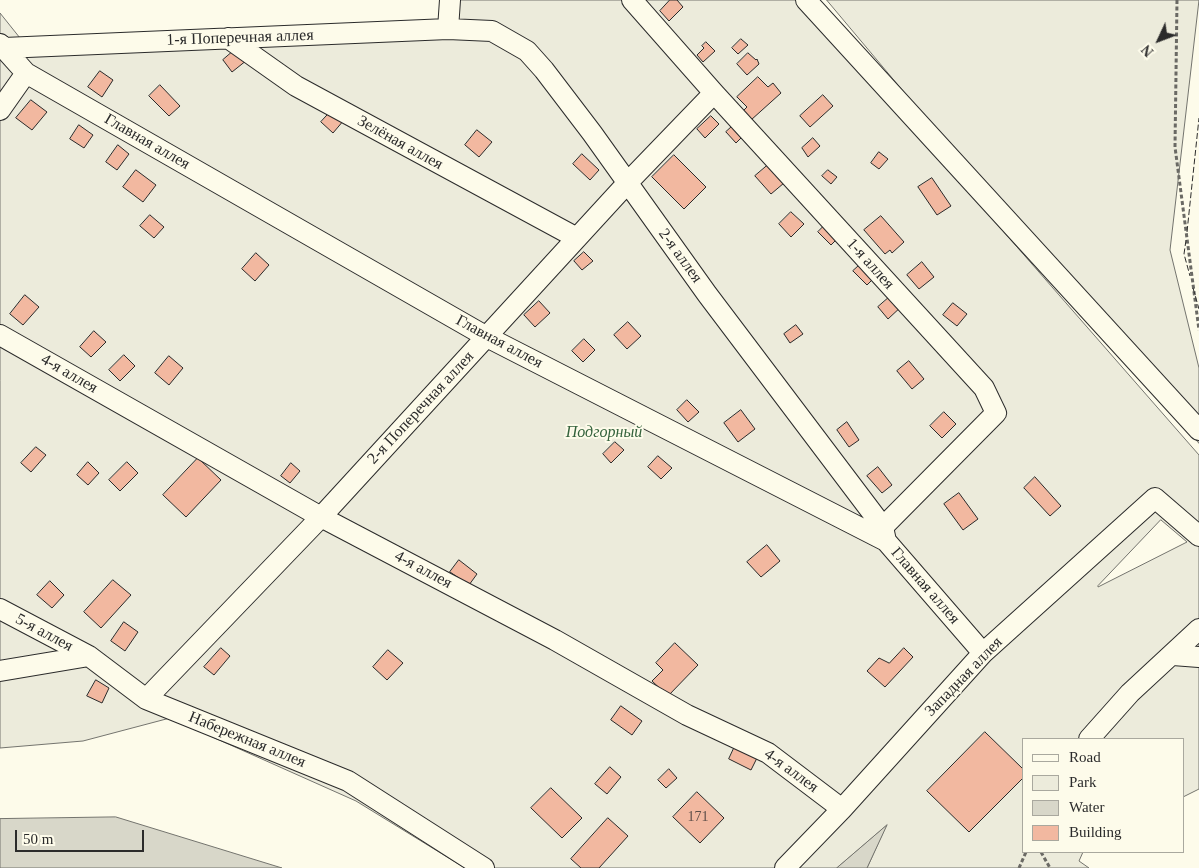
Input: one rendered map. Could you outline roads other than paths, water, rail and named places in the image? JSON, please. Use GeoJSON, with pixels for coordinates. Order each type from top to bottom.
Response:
{"type":"FeatureCollection","features":[{"type":"Feature","properties":{"kind":"lane"},"geometry":{"type":"LineString","coordinates":[[448,29],[450,0]]}},
{"type":"Feature","properties":{"kind":"lane","name":"1-я аллея"},"geometry":{"type":"LineString","coordinates":[[632,0],[714,93],[984,388],[996,413],[885,534]]}},
{"type":"Feature","properties":{"kind":"lane"},"geometry":{"type":"LineString","coordinates":[[806,0],[1199,430]]}},
{"type":"Feature","properties":{"kind":"lane","name":"1-я Поперечная аллея"},"geometry":{"type":"LineString","coordinates":[[2,46],[448,29]]}},
{"type":"Feature","properties":{"kind":"lane","name":"2-я аллея"},"geometry":{"type":"LineString","coordinates":[[448,29],[492,31],[527,51],[586,126],[707,294],[885,534]]}},
{"type":"Feature","properties":{"kind":"lane","name":"Зелёная аллея"},"geometry":{"type":"LineString","coordinates":[[228,38],[296,86],[578,238]]}},
{"type":"Feature","properties":{"kind":"lane","name":"Главная аллея"},"geometry":{"type":"LineString","coordinates":[[2,46],[26,73],[487,337],[885,534],[983,653]]}},
{"type":"Feature","properties":{"kind":"lane"},"geometry":{"type":"LineString","coordinates":[[0,110],[26,73]]}},
{"type":"Feature","properties":{"kind":"lane","name":"2-я Поперечная аллея"},"geometry":{"type":"LineString","coordinates":[[146,699],[321,517],[627,183],[714,93]]}},
{"type":"Feature","properties":{"kind":"lane","name":"4-я аллея"},"geometry":{"type":"LineString","coordinates":[[0,335],[321,517],[555,640],[687,716],[768,752],[842,809]]}},
{"type":"Feature","properties":{"kind":"lane","name":"Западная аллея"},"geometry":{"type":"LineString","coordinates":[[784,868],[842,809],[983,653],[1155,498],[1199,536]]}},
{"type":"Feature","properties":{"kind":"lane","name":"5-я аллея"},"geometry":{"type":"LineString","coordinates":[[0,609],[89,656]]}},
{"type":"Feature","properties":{"kind":"lane"},"geometry":{"type":"LineString","coordinates":[[1090,738],[1130,693],[1199,629]]}},
{"type":"Feature","properties":{"kind":"lane"},"geometry":{"type":"LineString","coordinates":[[1173,655],[1199,657]]}},
{"type":"Feature","properties":{"kind":"lane"},"geometry":{"type":"LineString","coordinates":[[0,670],[89,656]]}},
{"type":"Feature","properties":{"kind":"lane","name":"Набережная аллея"},"geometry":{"type":"LineString","coordinates":[[89,656],[146,699],[348,781],[484,868]]}},
{"type":"Feature","properties":{"kind":"water"},"geometry":{"type":"Polygon","coordinates":[[[116,817],[282,868],[0,868],[0,819],[116,817]]]}},
{"type":"Feature","properties":{"kind":"water"},"geometry":{"type":"Polygon","coordinates":[[[887,825],[867,868],[837,868],[887,825]]]}},
{"type":"Feature","properties":{"kind":"park label","name":"Подгорный"},"geometry":{"type":"Point","coordinates":[604,433]}}]}
